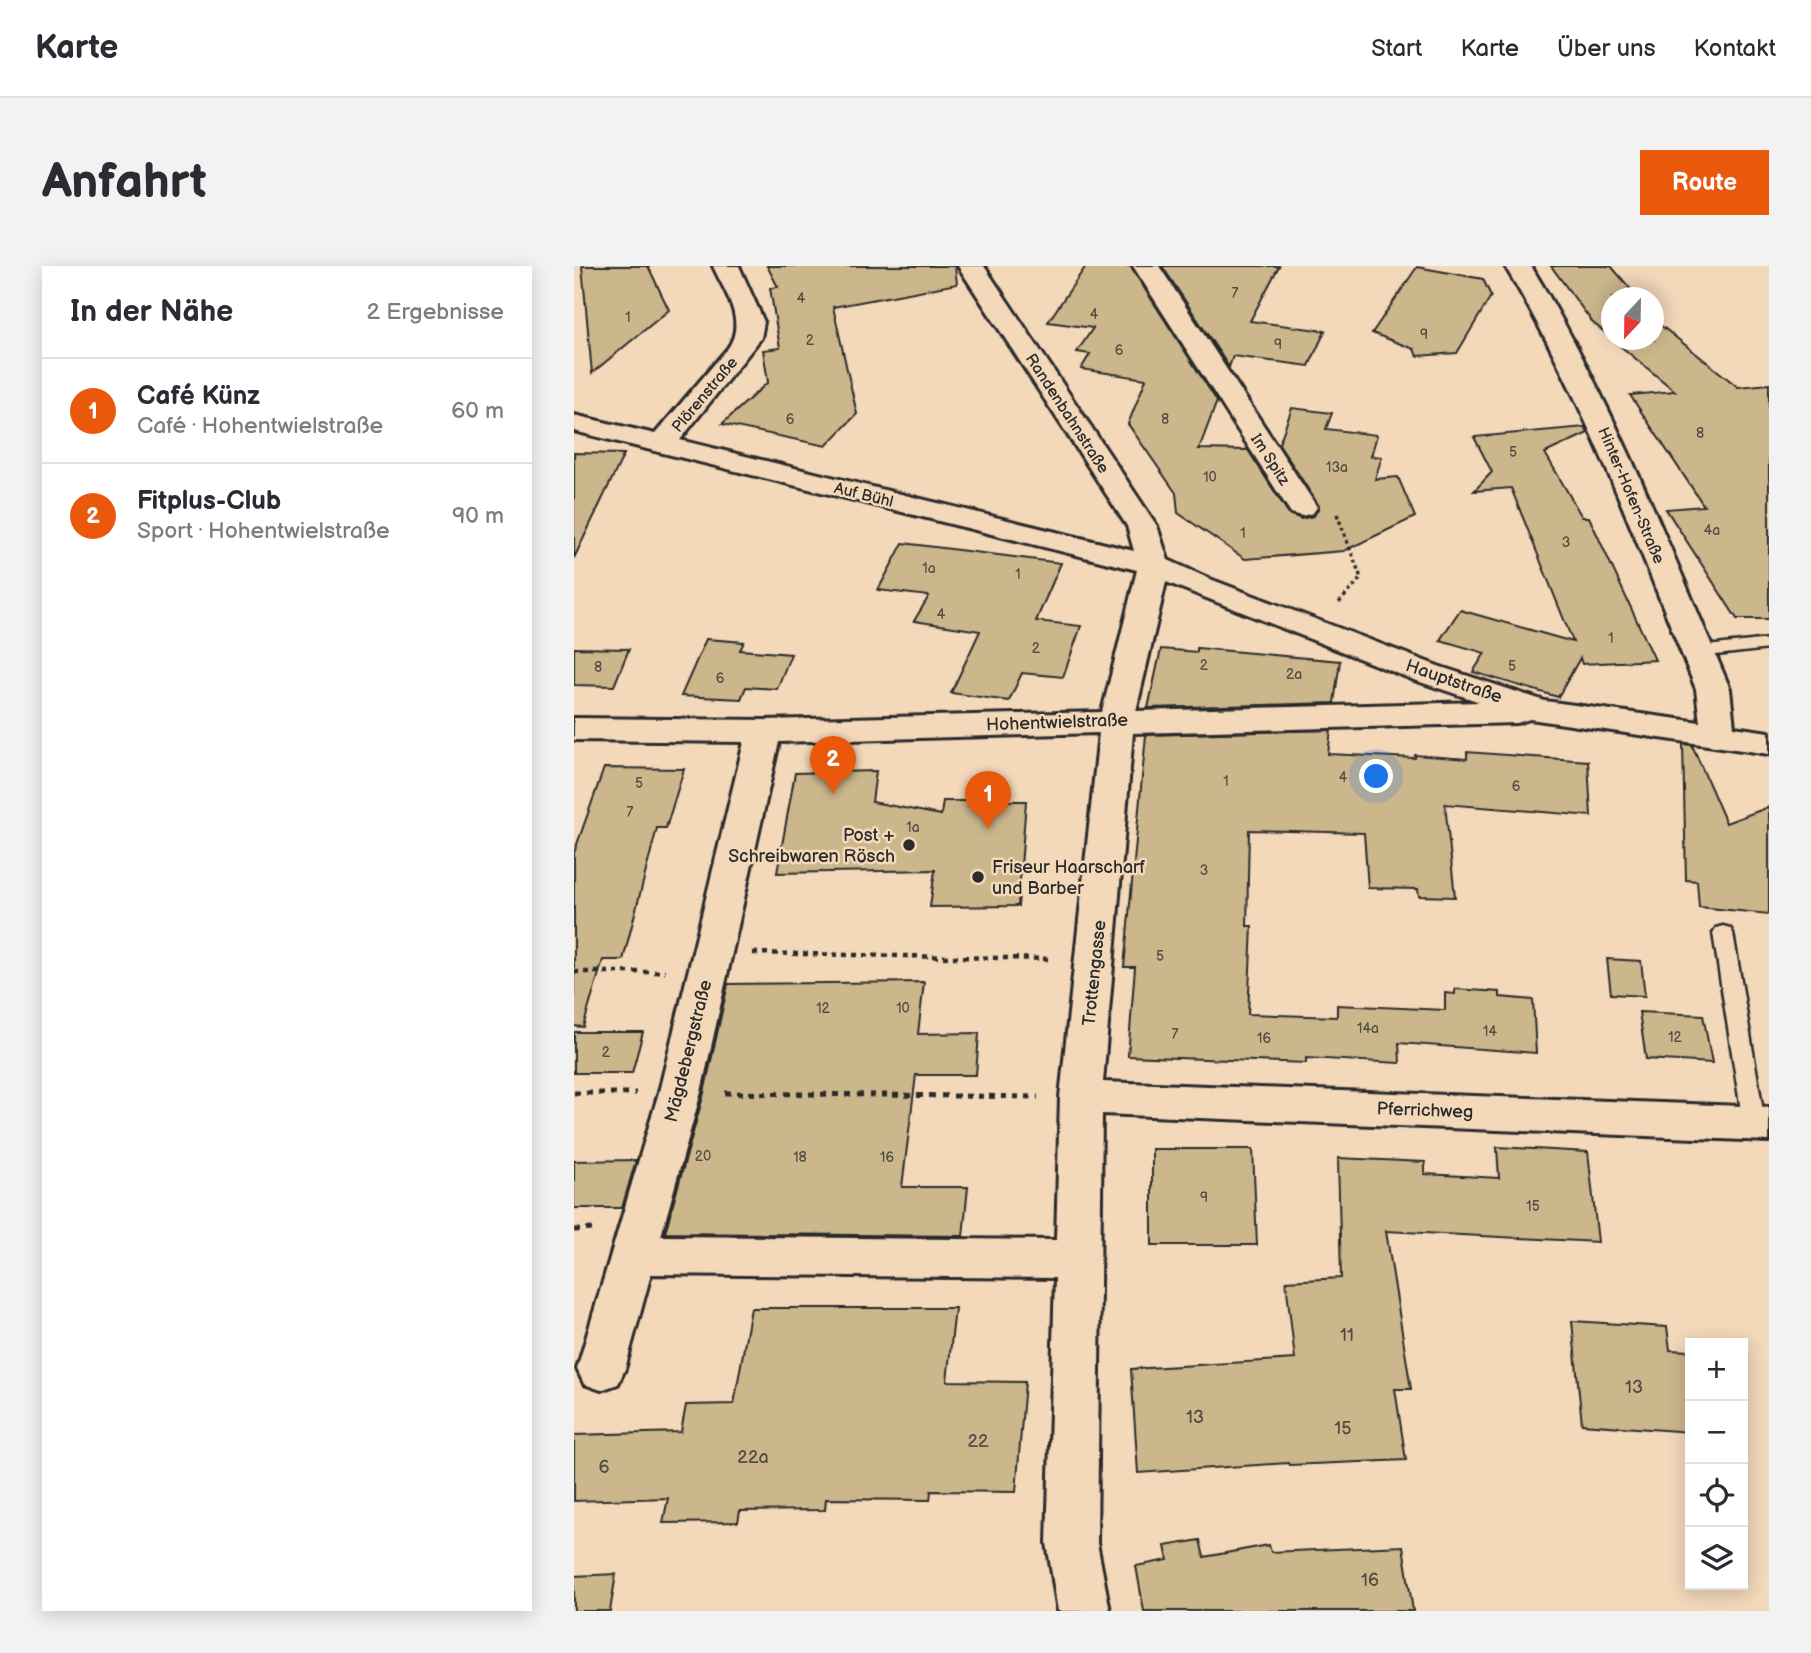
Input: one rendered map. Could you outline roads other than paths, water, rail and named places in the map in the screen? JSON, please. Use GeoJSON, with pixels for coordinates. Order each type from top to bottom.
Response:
{"type":"FeatureCollection","features":[{"type":"Feature","properties":{"kind":"street","name":"Plörenstraße"},"geometry":{"type":"LineString","coordinates":[[662,444],[738,354],[748,338],[751,322],[726,266]]}},
{"type":"Feature","properties":{"kind":"street","name":"Randenbahnstraße"},"geometry":{"type":"LineString","coordinates":[[971,266],[1142,526],[1154,565]]}},
{"type":"Feature","properties":{"kind":"street","name":"Im Spitz"},"geometry":{"type":"LineString","coordinates":[[1146,266],[1302,507]]}},
{"type":"Feature","properties":{"kind":"street","name":"Hinter-Hofen-Straße"},"geometry":{"type":"LineString","coordinates":[[1518,266],[1550,319],[1622,469],[1713,689],[1718,735]]}},
{"type":"Feature","properties":{"kind":"street","name":"Auf Bühl"},"geometry":{"type":"LineString","coordinates":[[574,423],[1154,565]]}},
{"type":"Feature","properties":{"kind":"street","name":"Hauptstraße"},"geometry":{"type":"LineString","coordinates":[[1154,565],[1199,586],[1426,673],[1541,711],[1769,743]]}},
{"type":"Feature","properties":{"kind":"street","name":"Trottengasse"},"geometry":{"type":"LineString","coordinates":[[1084,1611],[1072,1543],[1081,1097],[1117,720],[1154,565]]}},
{"type":"Feature","properties":{"kind":"street","name":"Hohentwielstraße"},"geometry":{"type":"LineString","coordinates":[[574,729],[764,731],[1541,711]]}},
{"type":"Feature","properties":{"kind":"street","name":"Mägdebergstraße"},"geometry":{"type":"LineString","coordinates":[[601,1369],[680,1092],[764,731]]}},
{"type":"Feature","properties":{"kind":"street","name":"Pferrichweg"},"geometry":{"type":"LineString","coordinates":[[1081,1097],[1762,1123]]}},
{"type":"Feature","properties":{"kind":"street"},"geometry":{"type":"LineString","coordinates":[[644,1255],[1077,1259]]}},
{"type":"Feature","properties":{"kind":"lane"},"geometry":{"type":"LineString","coordinates":[[1698,652],[1769,644]]}},
{"type":"Feature","properties":{"kind":"lane"},"geometry":{"type":"LineString","coordinates":[[1723,933],[1762,1123]]}},
{"type":"Feature","properties":{"kind":"place","name":"Fitplus-Club"},"geometry":{"type":"Point","coordinates":[833,794]}},
{"type":"Feature","properties":{"kind":"place","name":"Café Künz"},"geometry":{"type":"Point","coordinates":[988,829]}},
{"type":"Feature","properties":{"kind":"place","name":"Post + Schreibwaren Rösch"},"geometry":{"type":"Point","coordinates":[909,845]}},
{"type":"Feature","properties":{"kind":"place","name":"Friseur Haarscharf und Barber"},"geometry":{"type":"Point","coordinates":[978,877]}}]}
